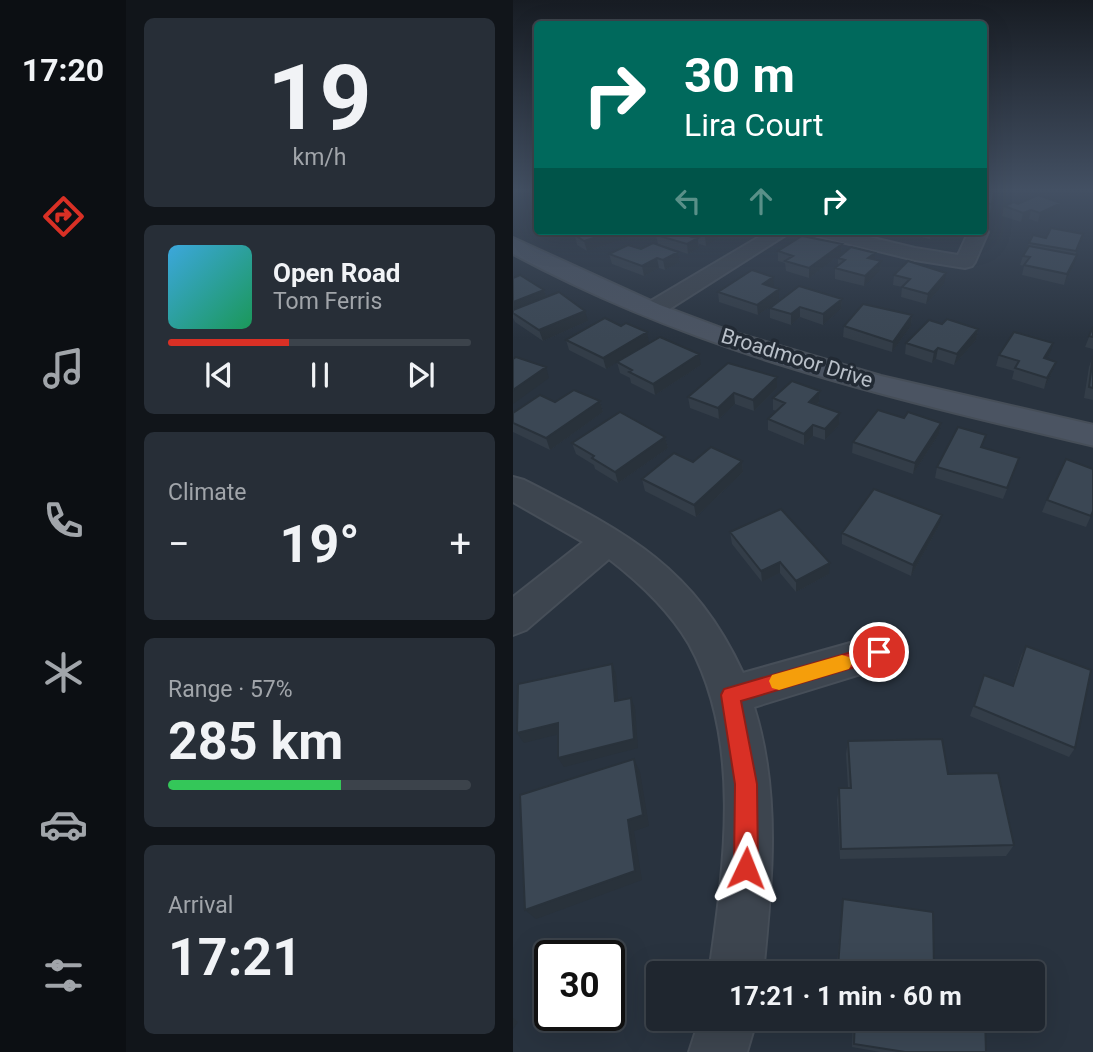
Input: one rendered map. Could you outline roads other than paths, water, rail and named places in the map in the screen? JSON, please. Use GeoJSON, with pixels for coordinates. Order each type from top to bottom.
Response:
{"type":"FeatureCollection","features":[{"type":"Feature","properties":{"kind":"street"},"geometry":{"type":"LineString","coordinates":[[652,310],[768,240]]}},
{"type":"Feature","properties":{"kind":"street"},"geometry":{"type":"LineString","coordinates":[[858,240],[915,254],[965,262],[974,240]]}},
{"type":"Feature","properties":{"kind":"street","name":"Broadmoor Drive"},"geometry":{"type":"LineString","coordinates":[[513,245],[556,270],[746,345],[884,385],[1093,436]]}},
{"type":"Feature","properties":{"kind":"street"},"geometry":{"type":"LineString","coordinates":[[513,488],[607,541],[645,568],[673,594],[701,631],[717,661],[731,695],[746,784],[748,844],[737,961]]}},
{"type":"Feature","properties":{"kind":"street"},"geometry":{"type":"LineString","coordinates":[[513,619],[607,541]]}},
{"type":"Feature","properties":{"kind":"street"},"geometry":{"type":"LineString","coordinates":[[731,695],[879,652]]}},
{"type":"Feature","properties":{"kind":"street"},"geometry":{"type":"LineString","coordinates":[[718,1052],[725,1031]]}}]}
